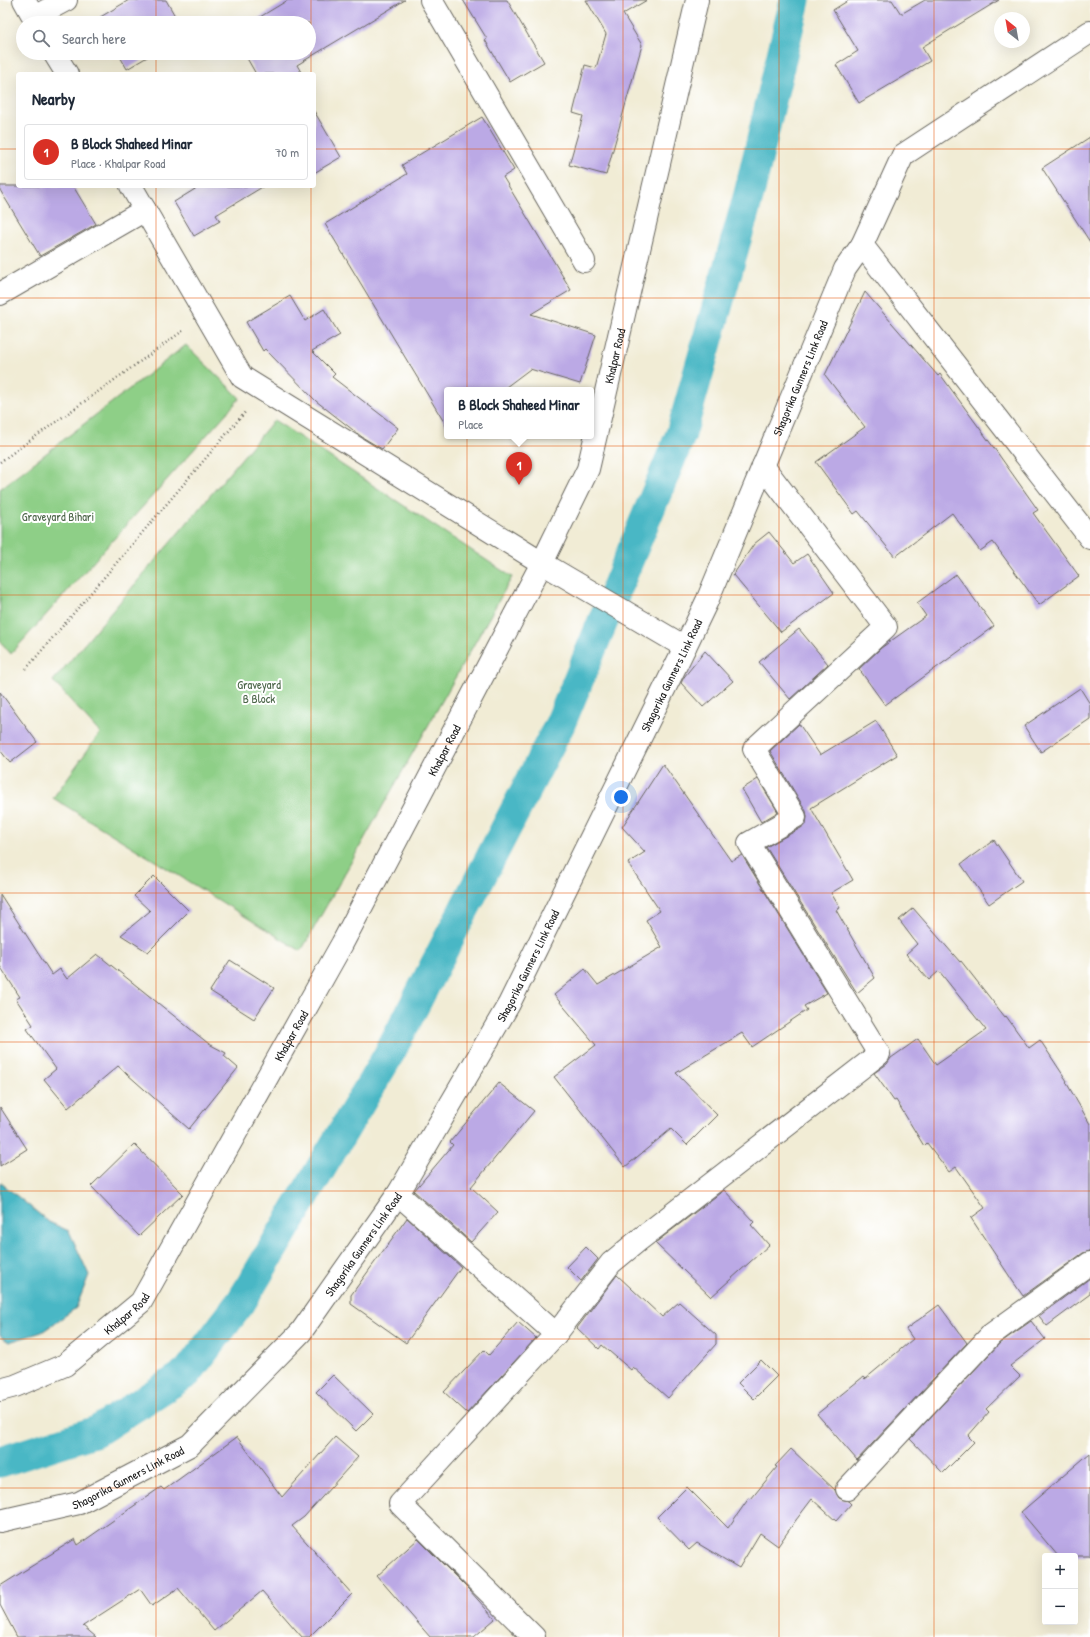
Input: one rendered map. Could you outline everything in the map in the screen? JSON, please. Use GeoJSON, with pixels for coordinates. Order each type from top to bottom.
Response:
{"type":"FeatureCollection","features":[{"type":"Feature","properties":{"kind":"street"},"geometry":{"type":"LineString","coordinates":[[31,13],[66,0]]}},
{"type":"Feature","properties":{"kind":"street"},"geometry":{"type":"LineString","coordinates":[[431,0],[584,261]]}},
{"type":"Feature","properties":{"kind":"street","name":"Khalpar Road"},"geometry":{"type":"LineString","coordinates":[[0,1390],[15,1386],[65,1365],[141,1302],[342,944],[542,563],[588,469],[697,0]]}},
{"type":"Feature","properties":{"kind":"street","name":"Shagorika Gunners Link Road"},"geometry":{"type":"LineString","coordinates":[[0,1521],[79,1503],[190,1445],[301,1332],[398,1194],[509,1004],[707,601],[845,269],[862,245],[903,155],[1090,32]]}},
{"type":"Feature","properties":{"kind":"street"},"geometry":{"type":"LineString","coordinates":[[58,60],[65,72]]}},
{"type":"Feature","properties":{"kind":"street"},"geometry":{"type":"LineString","coordinates":[[132,188],[242,376],[542,563],[685,647]]}},
{"type":"Feature","properties":{"kind":"street"},"geometry":{"type":"LineString","coordinates":[[0,294],[145,210]]}},
{"type":"Feature","properties":{"kind":"street"},"geometry":{"type":"LineString","coordinates":[[862,245],[1090,538]]}},
{"type":"Feature","properties":{"kind":"street"},"geometry":{"type":"LineString","coordinates":[[534,1637],[400,1504],[556,1334],[611,1264],[639,1240],[879,1054],[749,843],[795,817],[754,749],[886,627],[763,466]]}},
{"type":"Feature","properties":{"kind":"street"},"geometry":{"type":"LineString","coordinates":[[398,1194],[556,1334]]}},
{"type":"Feature","properties":{"kind":"street"},"geometry":{"type":"LineString","coordinates":[[847,1489],[992,1334],[1090,1263]]}},
{"type":"Feature","properties":{"kind":"path"},"geometry":{"type":"LineString","coordinates":[[0,462],[205,314]]}},
{"type":"Feature","properties":{"kind":"path"},"geometry":{"type":"LineString","coordinates":[[26,669],[263,390]]}},
{"type":"Feature","properties":{"kind":"green space","name":"Graveyard Bihari"},"geometry":{"type":"Polygon","coordinates":[[[186,345],[240,398],[11,654],[0,641],[0,489],[186,345]]]}},
{"type":"Feature","properties":{"kind":"green space","name":"Graveyard B Block"},"geometry":{"type":"Polygon","coordinates":[[[274,420],[512,577],[301,951],[53,798],[100,733],[53,681],[274,420]]]}},
{"type":"Feature","properties":{"kind":"water"},"geometry":{"type":"Polygon","coordinates":[[[0,1182],[49,1222],[69,1231],[89,1275],[76,1308],[42,1332],[9,1342],[0,1336],[0,1182]]]}},
{"type":"Feature","properties":{"kind":"building"},"geometry":{"type":"Polygon","coordinates":[[[129,0],[166,0],[175,16],[102,16],[129,0]]]}},
{"type":"Feature","properties":{"kind":"building"},"geometry":{"type":"Polygon","coordinates":[[[288,0],[405,0],[316,54],[316,16],[262,16],[288,0]]]}},
{"type":"Feature","properties":{"kind":"building"},"geometry":{"type":"Polygon","coordinates":[[[463,0],[507,0],[544,62],[510,82],[485,40],[487,39],[463,0]]]}},
{"type":"Feature","properties":{"kind":"building"},"geometry":{"type":"Polygon","coordinates":[[[586,0],[647,0],[623,14],[642,45],[606,175],[569,165],[583,116],[573,113],[585,65],[596,68],[606,34],[586,0]]]}},
{"type":"Feature","properties":{"kind":"building"},"geometry":{"type":"Polygon","coordinates":[[[849,0],[892,0],[901,14],[925,0],[999,0],[922,47],[930,61],[859,103],[836,65],[858,51],[833,10],[849,0]]]}},
{"type":"Feature","properties":{"kind":"building"},"geometry":{"type":"Polygon","coordinates":[[[122,60],[142,60],[127,69],[122,60]]]}},
{"type":"Feature","properties":{"kind":"building"},"geometry":{"type":"Polygon","coordinates":[[[248,60],[305,60],[297,65],[301,72],[255,72],[248,60]]]}},
{"type":"Feature","properties":{"kind":"building"},"geometry":{"type":"Polygon","coordinates":[[[316,114],[341,157],[316,172],[316,114]]]}},
{"type":"Feature","properties":{"kind":"building"},"geometry":{"type":"Polygon","coordinates":[[[482,117],[514,170],[503,177],[571,290],[531,314],[596,335],[580,384],[530,369],[506,387],[444,387],[444,422],[325,224],[407,174],[402,165],[482,117]]]}},
{"type":"Feature","properties":{"kind":"building"},"geometry":{"type":"Polygon","coordinates":[[[1090,137],[1090,242],[1042,168],[1090,137]]]}},
{"type":"Feature","properties":{"kind":"building"},"geometry":{"type":"Polygon","coordinates":[[[0,186],[16,186],[16,188],[74,188],[96,224],[40,256],[0,190],[0,186]]]}},
{"type":"Feature","properties":{"kind":"building"},"geometry":{"type":"Polygon","coordinates":[[[197,188],[261,188],[216,215],[220,221],[194,236],[174,202],[197,188]]]}},
{"type":"Feature","properties":{"kind":"building"},"geometry":{"type":"Polygon","coordinates":[[[865,292],[938,376],[940,374],[1038,510],[1033,513],[1079,576],[1039,605],[993,542],[980,551],[952,513],[895,557],[858,511],[854,514],[816,462],[865,427],[825,375],[865,292]]]}},
{"type":"Feature","properties":{"kind":"building"},"geometry":{"type":"Polygon","coordinates":[[[290,296],[305,321],[324,309],[340,335],[312,351],[335,374],[332,377],[398,428],[382,449],[362,437],[316,401],[265,349],[263,351],[246,322],[290,296]]]}},
{"type":"Feature","properties":{"kind":"building"},"geometry":{"type":"Polygon","coordinates":[[[769,532],[794,563],[807,554],[834,593],[781,632],[733,575],[754,544],[769,532]]]}},
{"type":"Feature","properties":{"kind":"building"},"geometry":{"type":"Polygon","coordinates":[[[956,574],[994,626],[885,705],[859,669],[881,648],[926,616],[917,603],[956,574]]]}},
{"type":"Feature","properties":{"kind":"building"},"geometry":{"type":"Polygon","coordinates":[[[799,629],[828,664],[790,699],[759,662],[799,629]]]}},
{"type":"Feature","properties":{"kind":"building"},"geometry":{"type":"Polygon","coordinates":[[[705,651],[733,681],[703,707],[681,683],[705,651]]]}},
{"type":"Feature","properties":{"kind":"building"},"geometry":{"type":"Polygon","coordinates":[[[1080,688],[1090,704],[1090,719],[1041,752],[1024,726],[1080,688]]]}},
{"type":"Feature","properties":{"kind":"building"},"geometry":{"type":"Polygon","coordinates":[[[0,692],[37,742],[10,763],[0,750],[0,692]]]}},
{"type":"Feature","properties":{"kind":"building"},"geometry":{"type":"Polygon","coordinates":[[[876,721],[897,755],[811,808],[853,880],[831,893],[840,908],[836,910],[875,978],[857,993],[766,847],[801,828],[806,824],[807,817],[806,811],[770,751],[799,724],[820,755],[876,721]]]}},
{"type":"Feature","properties":{"kind":"building"},"geometry":{"type":"Polygon","coordinates":[[[663,764],[731,861],[742,855],[827,993],[804,1006],[807,1010],[752,1047],[742,1033],[676,1073],[717,1115],[687,1145],[671,1129],[625,1167],[554,1077],[596,1045],[554,995],[585,969],[598,985],[662,947],[646,920],[660,911],[628,863],[645,852],[622,827],[663,764]]]}},
{"type":"Feature","properties":{"kind":"building"},"geometry":{"type":"Polygon","coordinates":[[[758,779],[778,812],[761,822],[742,789],[758,779]]]}},
{"type":"Feature","properties":{"kind":"building"},"geometry":{"type":"Polygon","coordinates":[[[994,840],[1022,881],[989,904],[961,864],[994,840]]]}},
{"type":"Feature","properties":{"kind":"building"},"geometry":{"type":"Polygon","coordinates":[[[154,876],[189,911],[148,952],[121,935],[150,911],[134,896],[154,876]]]}},
{"type":"Feature","properties":{"kind":"building"},"geometry":{"type":"Polygon","coordinates":[[[0,894],[52,975],[60,969],[67,979],[97,954],[209,1044],[226,1053],[224,1056],[238,1068],[189,1129],[118,1066],[68,1108],[44,1079],[56,1069],[27,1029],[33,1025],[16,999],[20,997],[0,966],[0,894]]]}},
{"type":"Feature","properties":{"kind":"building"},"geometry":{"type":"Polygon","coordinates":[[[913,908],[960,962],[961,961],[1005,1017],[1006,1016],[1029,1048],[1040,1040],[1067,1081],[1066,1082],[1090,1124],[1090,1251],[1083,1253],[1023,1296],[971,1218],[985,1208],[956,1167],[949,1172],[927,1143],[924,1146],[896,1100],[894,1101],[874,1073],[887,1064],[891,1058],[918,1039],[936,1065],[986,1030],[939,971],[929,980],[906,954],[917,944],[899,920],[913,908]]]}},
{"type":"Feature","properties":{"kind":"building"},"geometry":{"type":"Polygon","coordinates":[[[230,960],[274,988],[254,1019],[210,991],[230,960]]]}},
{"type":"Feature","properties":{"kind":"building"},"geometry":{"type":"Polygon","coordinates":[[[499,1083],[534,1111],[471,1187],[498,1212],[471,1242],[414,1191],[453,1145],[450,1142],[499,1083]]]}},
{"type":"Feature","properties":{"kind":"building"},"geometry":{"type":"Polygon","coordinates":[[[0,1107],[27,1149],[0,1166],[0,1107]]]}},
{"type":"Feature","properties":{"kind":"building"},"geometry":{"type":"Polygon","coordinates":[[[134,1144],[183,1194],[139,1236],[91,1186],[134,1144]]]}},
{"type":"Feature","properties":{"kind":"building"},"geometry":{"type":"Polygon","coordinates":[[[724,1190],[754,1222],[751,1225],[769,1245],[711,1297],[655,1243],[724,1190]]]}},
{"type":"Feature","properties":{"kind":"building"},"geometry":{"type":"Polygon","coordinates":[[[407,1218],[461,1267],[406,1343],[351,1304],[351,1295],[407,1218]]]}},
{"type":"Feature","properties":{"kind":"building"},"geometry":{"type":"Polygon","coordinates":[[[586,1247],[598,1259],[581,1281],[567,1267],[586,1247]]]}},
{"type":"Feature","properties":{"kind":"building"},"geometry":{"type":"Polygon","coordinates":[[[617,1275],[662,1317],[679,1302],[716,1335],[716,1344],[668,1398],[633,1367],[631,1370],[602,1345],[599,1349],[577,1328],[617,1275]]]}},
{"type":"Feature","properties":{"kind":"building"},"geometry":{"type":"Polygon","coordinates":[[[1090,1278],[1090,1294],[1047,1326],[1039,1316],[1090,1278]]]}},
{"type":"Feature","properties":{"kind":"building"},"geometry":{"type":"Polygon","coordinates":[[[939,1305],[967,1343],[857,1460],[817,1414],[863,1377],[865,1379],[913,1339],[906,1329],[939,1305]]]}},
{"type":"Feature","properties":{"kind":"building"},"geometry":{"type":"Polygon","coordinates":[[[1031,1321],[1045,1339],[1010,1366],[1020,1376],[986,1409],[989,1412],[968,1436],[974,1442],[943,1473],[910,1439],[1000,1343],[1031,1321]]]}},
{"type":"Feature","properties":{"kind":"building"},"geometry":{"type":"Polygon","coordinates":[[[518,1322],[536,1338],[467,1413],[444,1392],[484,1350],[489,1355],[518,1322]]]}},
{"type":"Feature","properties":{"kind":"building"},"geometry":{"type":"Polygon","coordinates":[[[761,1360],[777,1376],[754,1399],[738,1383],[761,1360]]]}},
{"type":"Feature","properties":{"kind":"building"},"geometry":{"type":"Polygon","coordinates":[[[333,1375],[373,1414],[356,1431],[316,1392],[333,1375]]]}},
{"type":"Feature","properties":{"kind":"building"},"geometry":{"type":"Polygon","coordinates":[[[237,1437],[282,1497],[335,1437],[358,1457],[304,1517],[292,1526],[352,1594],[309,1637],[302,1637],[262,1591],[214,1631],[178,1588],[152,1606],[140,1589],[83,1626],[96,1637],[17,1637],[0,1605],[0,1586],[75,1539],[78,1545],[161,1487],[164,1490],[237,1437]]]}},
{"type":"Feature","properties":{"kind":"building"},"geometry":{"type":"Polygon","coordinates":[[[791,1449],[835,1490],[839,1498],[848,1501],[851,1504],[836,1521],[812,1499],[778,1546],[760,1533],[739,1568],[697,1543],[689,1550],[657,1517],[687,1487],[728,1528],[749,1498],[751,1499],[777,1467],[775,1466],[791,1449]]]}},
{"type":"Feature","properties":{"kind":"building"},"geometry":{"type":"Polygon","coordinates":[[[1090,1453],[1090,1556],[1078,1556],[1078,1553],[1055,1553],[1021,1512],[1090,1453]]]}},
{"type":"Feature","properties":{"kind":"building"},"geometry":{"type":"Polygon","coordinates":[[[418,1539],[470,1591],[495,1619],[474,1637],[430,1637],[377,1576],[418,1539]]]}},
{"type":"Feature","properties":{"kind":"waterway"},"geometry":{"type":"LineString","coordinates":[[0,1462],[97,1431],[187,1373],[241,1302],[388,1056],[560,724],[681,434],[749,194],[795,0]]}},
{"type":"Feature","properties":{"kind":"place","name":"B Block Shaheed Minar"},"geometry":{"type":"Point","coordinates":[519,485]}}]}
